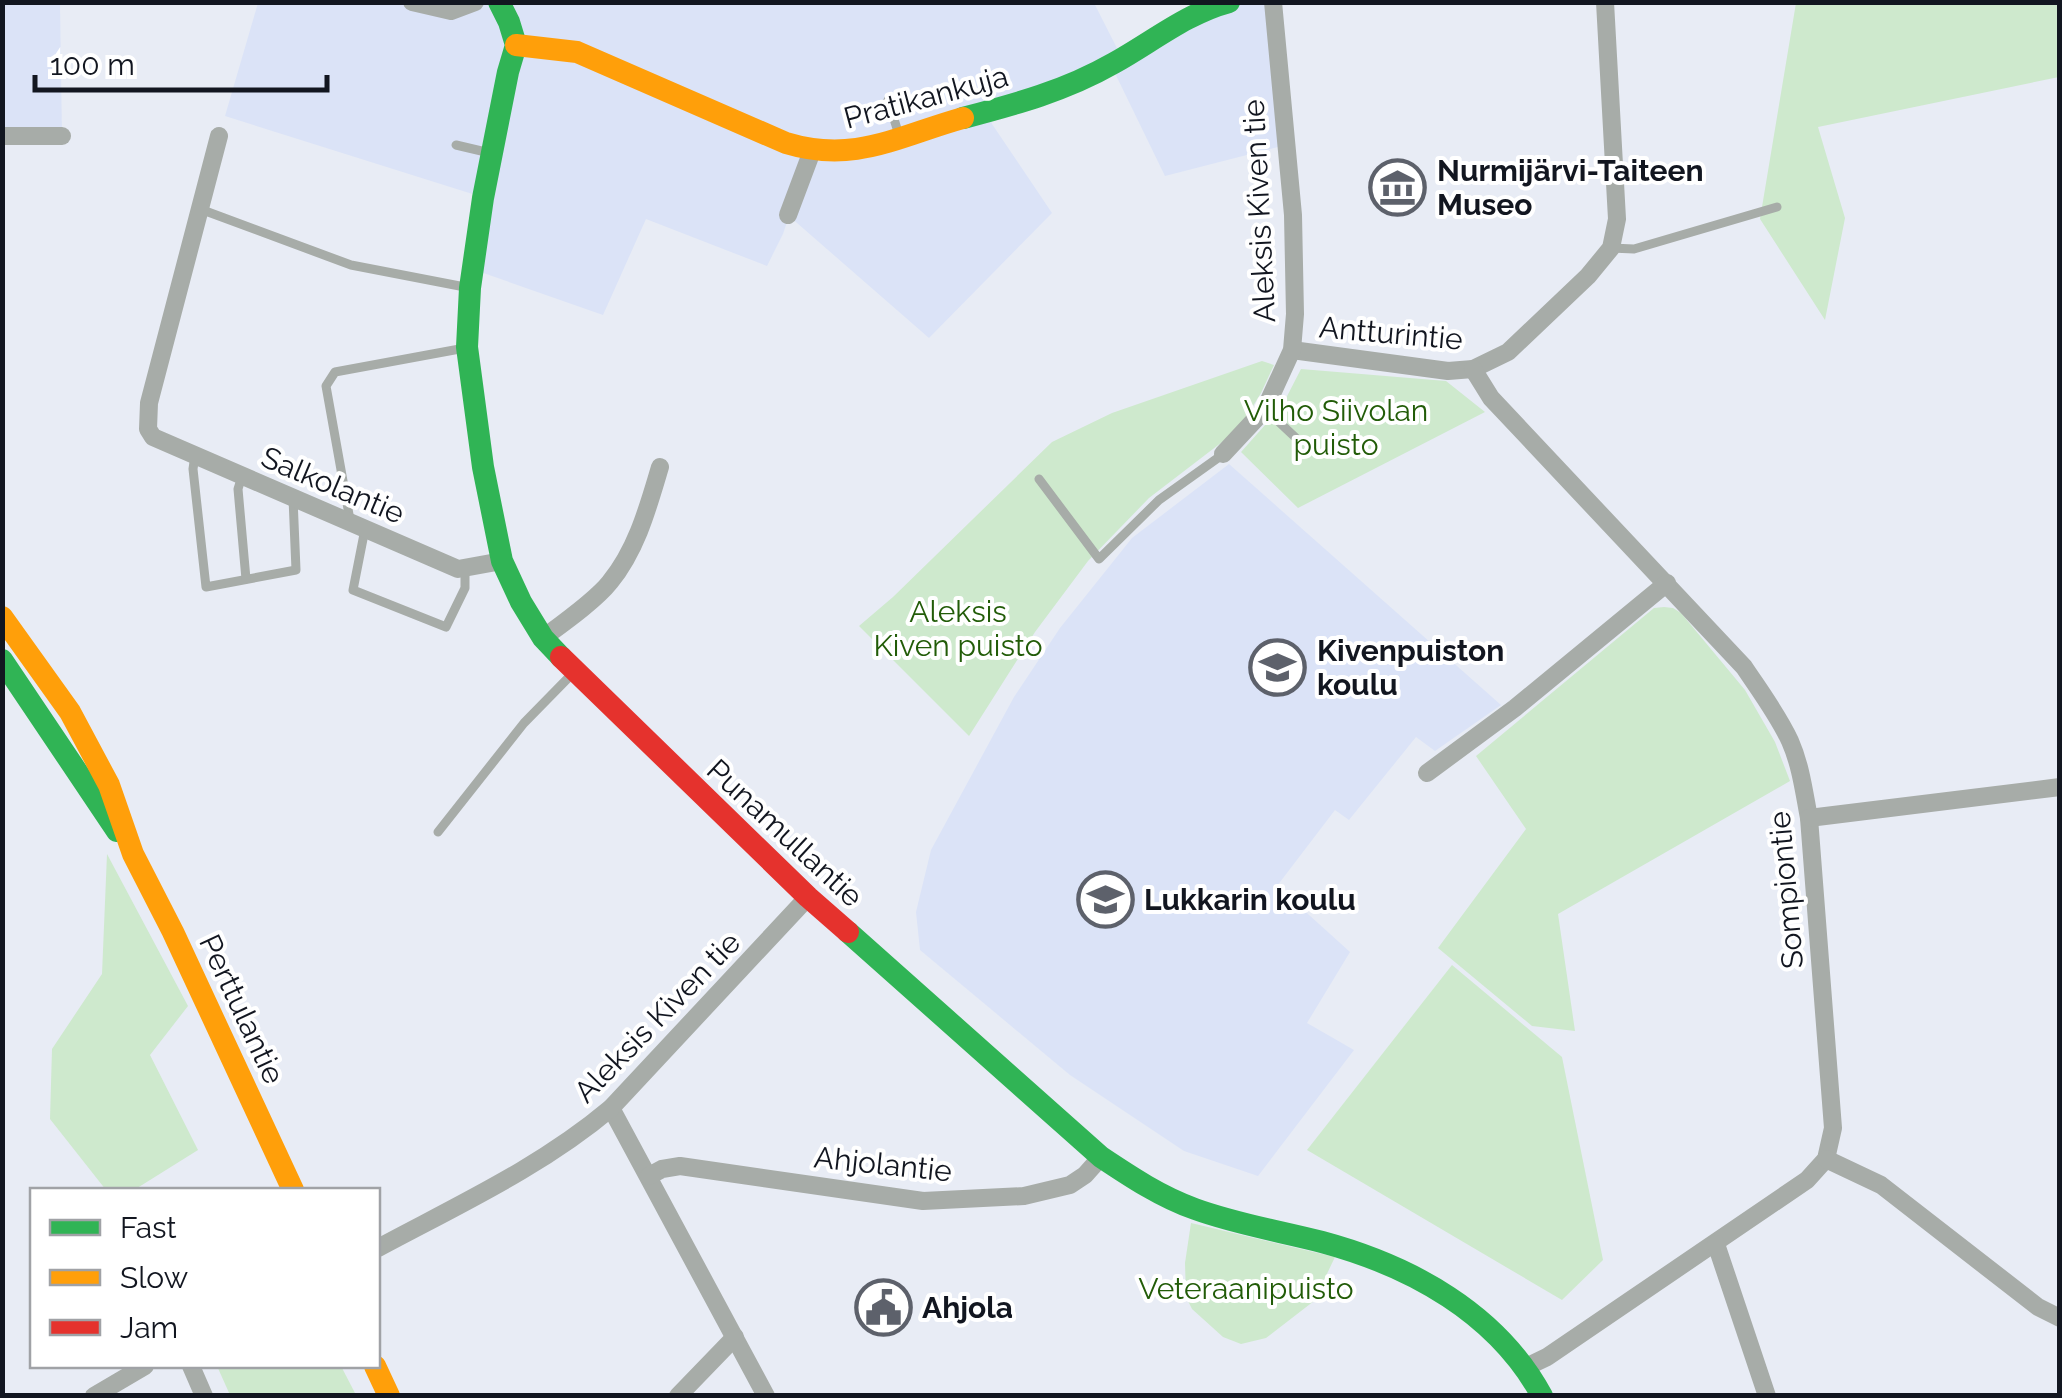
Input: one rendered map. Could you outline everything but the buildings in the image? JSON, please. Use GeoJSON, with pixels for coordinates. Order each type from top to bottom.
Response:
{"type":"FeatureCollection","features":[{"type":"Feature","properties":{"kind":"street"},"geometry":{"type":"LineString","coordinates":[[412,2],[451,10],[475,2]]}},
{"type":"Feature","properties":{"kind":"street"},"geometry":{"type":"LineString","coordinates":[[498,2],[510,22],[516,44]]}},
{"type":"Feature","properties":{"kind":"street","name":"Pratikankuja"},"geometry":{"type":"LineString","coordinates":[[516,44],[577,52],[733,121],[812,151],[842,152],[875,146],[1044,96],[1111,65],[1206,8],[1229,2]]}},
{"type":"Feature","properties":{"kind":"street","name":"Aleksis Kiven tie"},"geometry":{"type":"LineString","coordinates":[[1223,454],[1265,409],[1292,350],[1292,215],[1272,2]]}},
{"type":"Feature","properties":{"kind":"street"},"geometry":{"type":"LineString","coordinates":[[1604,2],[1617,219],[1611,248]]}},
{"type":"Feature","properties":{"kind":"street","name":"Punamullantie"},"geometry":{"type":"LineString","coordinates":[[516,44],[490,153],[470,288],[467,348],[483,467],[502,561],[543,638],[808,898],[1100,1157],[1135,1181],[1194,1209],[1342,1247],[1432,1286],[1489,1327],[1526,1367],[1542,1396]]}},
{"type":"Feature","properties":{"kind":"street"},"geometry":{"type":"LineString","coordinates":[[2,136],[62,136]]}},
{"type":"Feature","properties":{"kind":"street"},"geometry":{"type":"LineString","coordinates":[[200,209],[219,136]]}},
{"type":"Feature","properties":{"kind":"street"},"geometry":{"type":"LineString","coordinates":[[788,215],[812,151]]}},
{"type":"Feature","properties":{"kind":"street","name":"Salkolantie"},"geometry":{"type":"LineString","coordinates":[[200,209],[149,403],[148,429],[154,438],[458,569],[502,561]]}},
{"type":"Feature","properties":{"kind":"street","name":"Antturintie"},"geometry":{"type":"LineString","coordinates":[[1292,350],[1448,371],[1473,369],[1508,352],[1588,276],[1611,248]]}},
{"type":"Feature","properties":{"kind":"street","name":"Sompiontie"},"geometry":{"type":"LineString","coordinates":[[1473,369],[1492,398],[1744,668],[1790,740],[1802,775],[1809,818],[1833,1128],[1826,1159]]}},
{"type":"Feature","properties":{"kind":"street"},"geometry":{"type":"LineString","coordinates":[[543,638],[608,585],[642,526],[660,467]]}},
{"type":"Feature","properties":{"kind":"street"},"geometry":{"type":"LineString","coordinates":[[1427,774],[1515,708],[1667,583]]}},
{"type":"Feature","properties":{"kind":"street","name":"Perttulantie"},"geometry":{"type":"LineString","coordinates":[[2,617],[70,712],[109,785],[134,854],[293,1188]]}},
{"type":"Feature","properties":{"kind":"street","name":"Perttulantie"},"geometry":{"type":"LineString","coordinates":[[2,660],[134,854]]}},
{"type":"Feature","properties":{"kind":"street"},"geometry":{"type":"LineString","coordinates":[[1809,818],[2060,787]]}},
{"type":"Feature","properties":{"kind":"street","name":"Aleksis Kiven tie"},"geometry":{"type":"LineString","coordinates":[[380,1247],[539,1162],[578,1136],[611,1108],[808,898]]}},
{"type":"Feature","properties":{"kind":"street"},"geometry":{"type":"LineString","coordinates":[[611,1108],[766,1396]]}},
{"type":"Feature","properties":{"kind":"street","name":"Ahjolantie"},"geometry":{"type":"LineString","coordinates":[[649,1176],[680,1166],[923,1201],[1024,1196],[1070,1185],[1100,1157]]}},
{"type":"Feature","properties":{"kind":"street"},"geometry":{"type":"LineString","coordinates":[[1526,1367],[1547,1357],[1716,1244],[1807,1180],[1826,1159],[1880,1185],[2038,1307],[2060,1318]]}},
{"type":"Feature","properties":{"kind":"street"},"geometry":{"type":"LineString","coordinates":[[1716,1244],[1767,1396]]}},
{"type":"Feature","properties":{"kind":"street"},"geometry":{"type":"LineString","coordinates":[[678,1396],[735,1336]]}},
{"type":"Feature","properties":{"kind":"street"},"geometry":{"type":"LineString","coordinates":[[94,1396],[142,1368]]}},
{"type":"Feature","properties":{"kind":"street"},"geometry":{"type":"LineString","coordinates":[[192,1368],[204,1396]]}},
{"type":"Feature","properties":{"kind":"street"},"geometry":{"type":"LineString","coordinates":[[376,1368],[389,1396]]}},
{"type":"Feature","properties":{"kind":"lane"},"geometry":{"type":"LineString","coordinates":[[888,100],[900,138]]}},
{"type":"Feature","properties":{"kind":"lane"},"geometry":{"type":"LineString","coordinates":[[456,145],[490,153]]}},
{"type":"Feature","properties":{"kind":"lane"},"geometry":{"type":"LineString","coordinates":[[1611,248],[1634,249],[1777,208]]}},
{"type":"Feature","properties":{"kind":"lane"},"geometry":{"type":"LineString","coordinates":[[200,209],[351,265],[470,288]]}},
{"type":"Feature","properties":{"kind":"lane"},"geometry":{"type":"LineString","coordinates":[[465,568],[465,588],[446,627],[353,590],[358,526],[326,386],[335,372],[467,348]]}},
{"type":"Feature","properties":{"kind":"lane"},"geometry":{"type":"LineString","coordinates":[[1265,409],[1296,438]]}},
{"type":"Feature","properties":{"kind":"lane"},"geometry":{"type":"LineString","coordinates":[[1039,479],[1100,559],[1159,500],[1223,454]]}},
{"type":"Feature","properties":{"kind":"lane"},"geometry":{"type":"LineString","coordinates":[[195,455],[192,469],[206,587],[296,570],[294,498]]}},
{"type":"Feature","properties":{"kind":"lane"},"geometry":{"type":"LineString","coordinates":[[242,476],[238,489],[246,580]]}},
{"type":"Feature","properties":{"kind":"lane"},"geometry":{"type":"LineString","coordinates":[[438,832],[524,723],[575,671]]}},
{"type":"Feature","properties":{"kind":"shaded area"},"geometry":{"type":"Polygon","coordinates":[[[1273,2],[1286,145],[1165,176],[1111,65],[988,112],[992,124],[1052,213],[929,338],[789,216],[767,266],[646,219],[603,315],[472,269],[482,197],[225,116],[258,3],[1094,3],[1122,58],[1229,3],[1273,2]]]}},
{"type":"Feature","properties":{"kind":"shaded area"},"geometry":{"type":"Polygon","coordinates":[[[2,3],[60,3],[62,136],[3,136],[2,3]]]}},
{"type":"Feature","properties":{"kind":"shaded area","name":"Lukkarin koulu"},"geometry":{"type":"Polygon","coordinates":[[[1229,464],[1501,705],[1435,751],[1416,737],[1349,820],[1335,810],[1277,886],[1350,952],[1307,1023],[1354,1050],[1258,1176],[1184,1151],[1070,1075],[920,950],[916,912],[931,850],[1014,697],[1060,628],[1132,538],[1229,464]]]}},
{"type":"Feature","properties":{"kind":"green space"},"geometry":{"type":"Polygon","coordinates":[[[1796,3],[2059,3],[2059,77],[1818,127],[1845,218],[1825,320],[1760,219],[1796,3]]]}},
{"type":"Feature","properties":{"kind":"green space","name":"Aleksis Kiven puisto"},"geometry":{"type":"Polygon","coordinates":[[[1262,361],[1274,365],[1245,419],[1226,439],[1149,498],[1088,561],[1035,632],[969,736],[859,626],[1052,442],[1112,413],[1262,361]]]}},
{"type":"Feature","properties":{"kind":"green space","name":"Vilho Siivolan puisto"},"geometry":{"type":"Polygon","coordinates":[[[1301,369],[1446,381],[1485,412],[1298,508],[1241,452],[1282,406],[1301,369]]]}},
{"type":"Feature","properties":{"kind":"green space"},"geometry":{"type":"Polygon","coordinates":[[[1654,608],[1681,613],[1745,690],[1775,742],[1790,781],[1558,914],[1575,1031],[1532,1026],[1438,948],[1526,829],[1476,756],[1654,608]]]}},
{"type":"Feature","properties":{"kind":"green space"},"geometry":{"type":"Polygon","coordinates":[[[107,854],[188,1006],[150,1055],[198,1150],[137,1188],[104,1188],[50,1119],[52,1049],[102,974],[107,854]]]}},
{"type":"Feature","properties":{"kind":"green space"},"geometry":{"type":"Polygon","coordinates":[[[1452,965],[1562,1057],[1603,1260],[1562,1300],[1307,1150],[1452,965]]]}},
{"type":"Feature","properties":{"kind":"green space","name":"Veteraanipuisto"},"geometry":{"type":"Polygon","coordinates":[[[1191,1223],[1335,1257],[1314,1301],[1266,1338],[1241,1344],[1223,1337],[1192,1309],[1186,1297],[1185,1263],[1191,1223]]]}},
{"type":"Feature","properties":{"kind":"green space"},"geometry":{"type":"Polygon","coordinates":[[[218,1368],[342,1368],[356,1395],[230,1395],[218,1368]]]}},
{"type":"Feature","properties":{"kind":"traffic: fast"},"geometry":{"type":"LineString","coordinates":[[499,2],[516,45],[483,198],[470,288],[467,347],[483,467],[502,561],[543,638],[561,657]]}},
{"type":"Feature","properties":{"kind":"traffic: fast"},"geometry":{"type":"LineString","coordinates":[[963,118],[1059,89],[1114,63],[1184,21],[1229,2]]}},
{"type":"Feature","properties":{"kind":"traffic: fast"},"geometry":{"type":"LineString","coordinates":[[2,660],[117,831]]}},
{"type":"Feature","properties":{"kind":"traffic: fast"},"geometry":{"type":"LineString","coordinates":[[848,932],[1101,1157],[1158,1193],[1195,1209],[1355,1252],[1419,1279],[1476,1317],[1501,1340],[1542,1396]]}},
{"type":"Feature","properties":{"kind":"traffic: slow"},"geometry":{"type":"LineString","coordinates":[[516,45],[577,52],[786,143],[811,149],[876,145],[963,118]]}},
{"type":"Feature","properties":{"kind":"traffic: slow"},"geometry":{"type":"LineString","coordinates":[[2,617],[70,712],[109,785],[133,854],[292,1188]]}},
{"type":"Feature","properties":{"kind":"traffic: slow"},"geometry":{"type":"LineString","coordinates":[[376,1368],[389,1396]]}},
{"type":"Feature","properties":{"kind":"traffic: jam"},"geometry":{"type":"LineString","coordinates":[[561,657],[848,932]]}},
{"type":"Feature","properties":{"kind":"place","name":"Nurmijärvi-Taiteen Museo"},"geometry":{"type":"Point","coordinates":[1398,187]}},
{"type":"Feature","properties":{"kind":"place","name":"Kivenpuiston koulu"},"geometry":{"type":"Point","coordinates":[1278,667]}},
{"type":"Feature","properties":{"kind":"place","name":"Lukkarin koulu"},"geometry":{"type":"Point","coordinates":[1105,899]}},
{"type":"Feature","properties":{"kind":"place","name":"Ahjola"},"geometry":{"type":"Point","coordinates":[883,1307]}}]}
